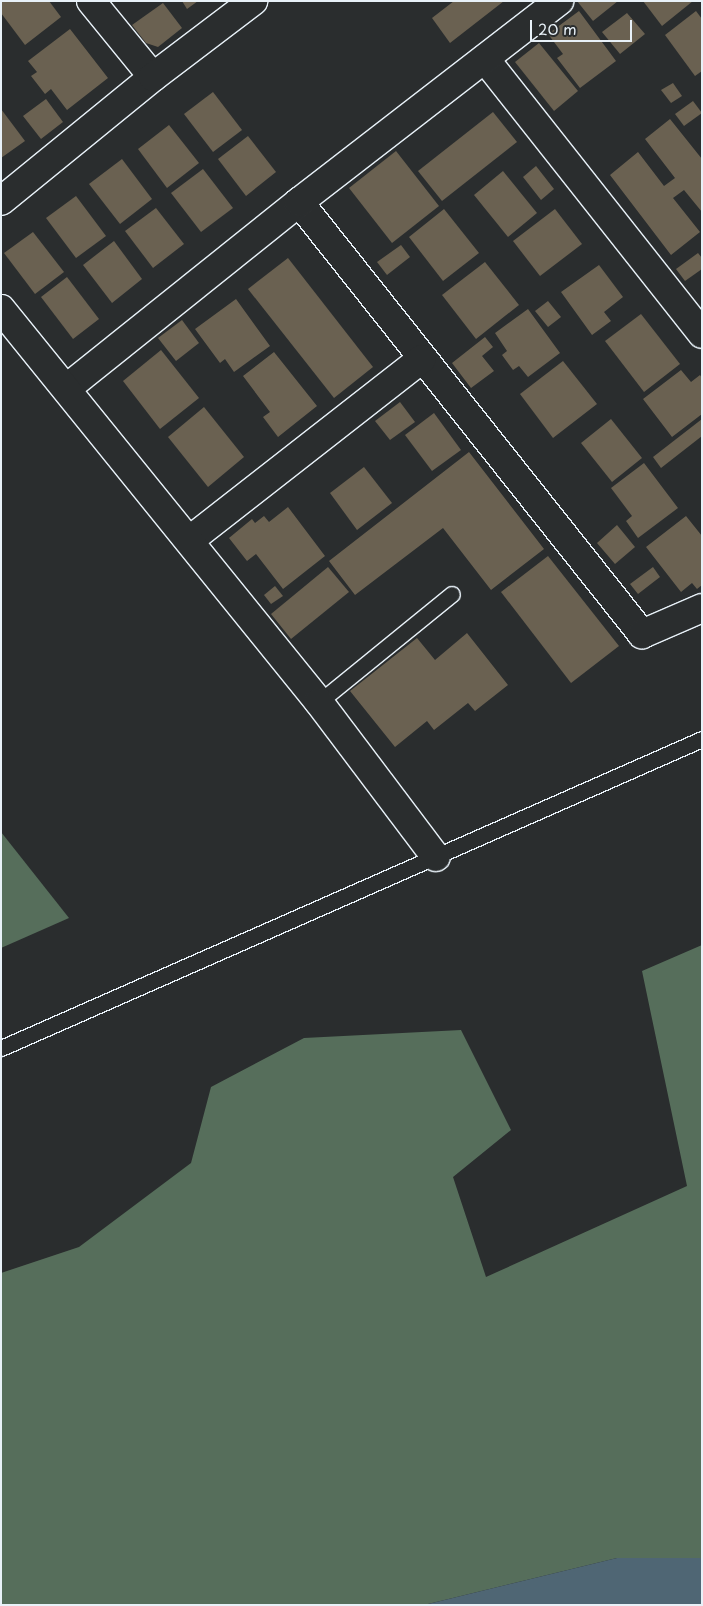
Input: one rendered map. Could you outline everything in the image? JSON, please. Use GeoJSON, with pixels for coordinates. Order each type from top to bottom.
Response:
{"type":"FeatureCollection","features":[{"type":"Feature","properties":{"kind":"street"},"geometry":{"type":"LineString","coordinates":[[91,1],[153,77]]}},
{"type":"Feature","properties":{"kind":"street"},"geometry":{"type":"LineString","coordinates":[[1,201],[153,77],[253,1]]}},
{"type":"Feature","properties":{"kind":"street"},"geometry":{"type":"LineString","coordinates":[[67,388],[299,202],[559,1]]}},
{"type":"Feature","properties":{"kind":"street"},"geometry":{"type":"LineString","coordinates":[[485,59],[702,334]]}},
{"type":"Feature","properties":{"kind":"street"},"geometry":{"type":"LineString","coordinates":[[299,202],[642,634],[702,608]]}},
{"type":"Feature","properties":{"kind":"street"},"geometry":{"type":"LineString","coordinates":[[1,309],[320,702],[436,857]]}},
{"type":"Feature","properties":{"kind":"street"},"geometry":{"type":"LineString","coordinates":[[190,540],[422,358]]}},
{"type":"Feature","properties":{"kind":"lane"},"geometry":{"type":"LineString","coordinates":[[320,702],[452,594]]}},
{"type":"Feature","properties":{"kind":"lane"},"geometry":{"type":"LineString","coordinates":[[1,1048],[702,739]]}},
{"type":"Feature","properties":{"kind":"green space"},"geometry":{"type":"Polygon","coordinates":[[[1,832],[69,918],[1,948],[1,832]]]}},
{"type":"Feature","properties":{"kind":"green space"},"geometry":{"type":"Polygon","coordinates":[[[702,945],[702,1558],[617,1558],[424,1605],[1,1605],[1,1273],[79,1247],[191,1163],[211,1087],[304,1038],[461,1030],[511,1130],[453,1177],[486,1277],[687,1186],[642,971],[702,945]]]}},
{"type":"Feature","properties":{"kind":"water"},"geometry":{"type":"Polygon","coordinates":[[[617,1558],[702,1558],[702,1605],[424,1605],[617,1558]]]}},
{"type":"Feature","properties":{"kind":"building"},"geometry":{"type":"Polygon","coordinates":[[[1,1],[49,1],[61,17],[25,45],[1,13],[1,1]]]}},
{"type":"Feature","properties":{"kind":"building"},"geometry":{"type":"Polygon","coordinates":[[[182,1],[198,1],[187,9],[182,1]]]}},
{"type":"Feature","properties":{"kind":"building"},"geometry":{"type":"Polygon","coordinates":[[[454,1],[504,1],[450,43],[432,18],[454,1]]]}},
{"type":"Feature","properties":{"kind":"building"},"geometry":{"type":"Polygon","coordinates":[[[577,1],[618,1],[593,21],[577,1]]]}},
{"type":"Feature","properties":{"kind":"building"},"geometry":{"type":"Polygon","coordinates":[[[643,1],[693,1],[662,26],[643,1]]]}},
{"type":"Feature","properties":{"kind":"building"},"geometry":{"type":"Polygon","coordinates":[[[163,3],[182,28],[158,47],[146,43],[132,25],[163,3]]]}},
{"type":"Feature","properties":{"kind":"building"},"geometry":{"type":"Polygon","coordinates":[[[579,11],[616,61],[580,88],[557,58],[563,54],[548,34],[579,11]]]}},
{"type":"Feature","properties":{"kind":"building"},"geometry":{"type":"Polygon","coordinates":[[[696,11],[702,19],[702,71],[695,76],[665,35],[696,11]]]}},
{"type":"Feature","properties":{"kind":"building"},"geometry":{"type":"Polygon","coordinates":[[[627,13],[645,34],[620,54],[602,32],[627,13]]]}},
{"type":"Feature","properties":{"kind":"building"},"geometry":{"type":"Polygon","coordinates":[[[70,29],[108,78],[67,110],[51,89],[45,94],[31,76],[37,72],[28,61],[70,29]]]}},
{"type":"Feature","properties":{"kind":"building"},"geometry":{"type":"Polygon","coordinates":[[[539,43],[578,91],[554,111],[515,62],[539,43]]]}},
{"type":"Feature","properties":{"kind":"building"},"geometry":{"type":"Polygon","coordinates":[[[673,83],[682,96],[671,103],[661,90],[673,83]]]}},
{"type":"Feature","properties":{"kind":"building"},"geometry":{"type":"Polygon","coordinates":[[[213,92],[242,130],[213,152],[184,114],[213,92]]]}},
{"type":"Feature","properties":{"kind":"building"},"geometry":{"type":"Polygon","coordinates":[[[46,99],[63,122],[41,139],[23,116],[46,99]]]}},
{"type":"Feature","properties":{"kind":"building"},"geometry":{"type":"Polygon","coordinates":[[[693,101],[702,113],[684,126],[675,114],[693,101]]]}},
{"type":"Feature","properties":{"kind":"building"},"geometry":{"type":"Polygon","coordinates":[[[1,109],[25,141],[1,158],[1,109]]]}},
{"type":"Feature","properties":{"kind":"building"},"geometry":{"type":"Polygon","coordinates":[[[493,112],[517,142],[442,201],[418,171],[493,112]]]}},
{"type":"Feature","properties":{"kind":"building"},"geometry":{"type":"Polygon","coordinates":[[[670,119],[702,159],[702,212],[684,190],[673,198],[700,232],[671,255],[610,175],[638,152],[664,186],[675,178],[645,139],[670,119]]]}},
{"type":"Feature","properties":{"kind":"building"},"geometry":{"type":"Polygon","coordinates":[[[169,125],[199,163],[167,188],[138,149],[169,125]]]}},
{"type":"Feature","properties":{"kind":"building"},"geometry":{"type":"Polygon","coordinates":[[[248,136],[276,172],[246,196],[218,159],[248,136]]]}},
{"type":"Feature","properties":{"kind":"building"},"geometry":{"type":"Polygon","coordinates":[[[396,151],[439,206],[392,243],[349,188],[396,151]]]}},
{"type":"Feature","properties":{"kind":"building"},"geometry":{"type":"Polygon","coordinates":[[[122,159],[152,199],[120,224],[89,184],[122,159]]]}},
{"type":"Feature","properties":{"kind":"building"},"geometry":{"type":"Polygon","coordinates":[[[536,166],[554,189],[541,200],[523,177],[536,166]]]}},
{"type":"Feature","properties":{"kind":"building"},"geometry":{"type":"Polygon","coordinates":[[[203,169],[233,208],[201,232],[171,193],[203,169]]]}},
{"type":"Feature","properties":{"kind":"building"},"geometry":{"type":"Polygon","coordinates":[[[503,171],[537,213],[508,237],[474,195],[503,171]]]}},
{"type":"Feature","properties":{"kind":"building"},"geometry":{"type":"Polygon","coordinates":[[[76,196],[106,236],[76,258],[46,218],[76,196]]]}},
{"type":"Feature","properties":{"kind":"building"},"geometry":{"type":"Polygon","coordinates":[[[156,208],[184,244],[153,268],[125,231],[156,208]]]}},
{"type":"Feature","properties":{"kind":"building"},"geometry":{"type":"Polygon","coordinates":[[[444,209],[479,253],[443,281],[409,237],[444,209]]]}},
{"type":"Feature","properties":{"kind":"building"},"geometry":{"type":"Polygon","coordinates":[[[555,209],[582,244],[540,276],[513,241],[555,209]]]}},
{"type":"Feature","properties":{"kind":"building"},"geometry":{"type":"Polygon","coordinates":[[[33,232],[64,272],[35,294],[4,253],[33,232]]]}},
{"type":"Feature","properties":{"kind":"building"},"geometry":{"type":"Polygon","coordinates":[[[114,241],[142,279],[112,303],[83,265],[114,241]]]}},
{"type":"Feature","properties":{"kind":"building"},"geometry":{"type":"Polygon","coordinates":[[[401,245],[410,257],[387,275],[377,262],[401,245]]]}},
{"type":"Feature","properties":{"kind":"building"},"geometry":{"type":"Polygon","coordinates":[[[698,253],[702,258],[702,269],[685,281],[676,269],[698,253]]]}},
{"type":"Feature","properties":{"kind":"building"},"geometry":{"type":"Polygon","coordinates":[[[288,258],[373,367],[334,398],[248,289],[288,258]]]}},
{"type":"Feature","properties":{"kind":"building"},"geometry":{"type":"Polygon","coordinates":[[[485,262],[519,305],[476,339],[442,295],[485,262]]]}},
{"type":"Feature","properties":{"kind":"building"},"geometry":{"type":"Polygon","coordinates":[[[599,265],[623,297],[604,312],[611,321],[592,335],[561,292],[599,265]]]}},
{"type":"Feature","properties":{"kind":"building"},"geometry":{"type":"Polygon","coordinates":[[[67,277],[99,319],[73,339],[41,297],[67,277]]]}},
{"type":"Feature","properties":{"kind":"building"},"geometry":{"type":"Polygon","coordinates":[[[236,299],[270,346],[234,372],[225,359],[220,363],[195,329],[236,299]]]}},
{"type":"Feature","properties":{"kind":"building"},"geometry":{"type":"Polygon","coordinates":[[[548,301],[561,317],[548,327],[535,311],[548,301]]]}},
{"type":"Feature","properties":{"kind":"building"},"geometry":{"type":"Polygon","coordinates":[[[528,309],[560,353],[528,377],[519,366],[513,370],[502,355],[507,351],[495,333],[528,309]]]}},
{"type":"Feature","properties":{"kind":"building"},"geometry":{"type":"Polygon","coordinates":[[[641,314],[680,364],[644,392],[605,341],[641,314]]]}},
{"type":"Feature","properties":{"kind":"building"},"geometry":{"type":"Polygon","coordinates":[[[182,320],[199,343],[176,361],[158,338],[182,320]]]}},
{"type":"Feature","properties":{"kind":"building"},"geometry":{"type":"Polygon","coordinates":[[[485,337],[493,347],[482,356],[494,371],[471,388],[452,363],[485,337]]]}},
{"type":"Feature","properties":{"kind":"building"},"geometry":{"type":"Polygon","coordinates":[[[161,350],[199,398],[160,429],[123,381],[161,350]]]}},
{"type":"Feature","properties":{"kind":"building"},"geometry":{"type":"Polygon","coordinates":[[[274,352],[317,406],[278,437],[263,417],[270,412],[243,376],[274,352]]]}},
{"type":"Feature","properties":{"kind":"building"},"geometry":{"type":"Polygon","coordinates":[[[563,361],[597,404],[553,438],[520,394],[563,361]]]}},
{"type":"Feature","properties":{"kind":"building"},"geometry":{"type":"Polygon","coordinates":[[[681,370],[691,382],[700,375],[702,378],[702,414],[672,437],[643,399],[681,370]]]}},
{"type":"Feature","properties":{"kind":"building"},"geometry":{"type":"Polygon","coordinates":[[[400,402],[415,422],[390,440],[375,421],[400,402]]]}},
{"type":"Feature","properties":{"kind":"building"},"geometry":{"type":"Polygon","coordinates":[[[204,407],[244,457],[208,487],[168,437],[204,407]]]}},
{"type":"Feature","properties":{"kind":"building"},"geometry":{"type":"Polygon","coordinates":[[[434,413],[461,450],[432,471],[405,435],[434,413]]]}},
{"type":"Feature","properties":{"kind":"building"},"geometry":{"type":"Polygon","coordinates":[[[611,419],[642,458],[612,482],[581,443],[611,419]]]}},
{"type":"Feature","properties":{"kind":"building"},"geometry":{"type":"Polygon","coordinates":[[[702,419],[702,436],[661,468],[653,457],[702,419]]]}},
{"type":"Feature","properties":{"kind":"building"},"geometry":{"type":"Polygon","coordinates":[[[469,452],[544,549],[491,590],[443,528],[355,595],[329,561],[469,452]]]}},
{"type":"Feature","properties":{"kind":"building"},"geometry":{"type":"Polygon","coordinates":[[[644,463],[678,508],[638,538],[626,521],[632,516],[611,488],[644,463]]]}},
{"type":"Feature","properties":{"kind":"building"},"geometry":{"type":"Polygon","coordinates":[[[364,467],[392,503],[357,530],[330,493],[364,467]]]}},
{"type":"Feature","properties":{"kind":"building"},"geometry":{"type":"Polygon","coordinates":[[[288,507],[325,556],[283,589],[256,554],[247,561],[229,538],[252,519],[255,523],[264,516],[269,522],[288,507]]]}},
{"type":"Feature","properties":{"kind":"building"},"geometry":{"type":"Polygon","coordinates":[[[686,516],[702,536],[702,585],[697,589],[692,583],[681,592],[646,547],[686,516]]]}},
{"type":"Feature","properties":{"kind":"building"},"geometry":{"type":"Polygon","coordinates":[[[617,525],[635,547],[615,564],[597,543],[617,525]]]}},
{"type":"Feature","properties":{"kind":"building"},"geometry":{"type":"Polygon","coordinates":[[[548,556],[619,646],[571,683],[501,592],[548,556]]]}},
{"type":"Feature","properties":{"kind":"building"},"geometry":{"type":"Polygon","coordinates":[[[328,567],[349,592],[291,639],[271,614],[328,567]]]}},
{"type":"Feature","properties":{"kind":"building"},"geometry":{"type":"Polygon","coordinates":[[[653,567],[660,577],[638,594],[630,584],[653,567]]]}},
{"type":"Feature","properties":{"kind":"building"},"geometry":{"type":"Polygon","coordinates":[[[275,586],[283,596],[271,604],[264,595],[275,586]]]}},
{"type":"Feature","properties":{"kind":"building"},"geometry":{"type":"Polygon","coordinates":[[[467,633],[508,685],[475,711],[468,703],[434,730],[427,721],[395,747],[350,691],[417,638],[435,660],[467,633]]]}}]}
